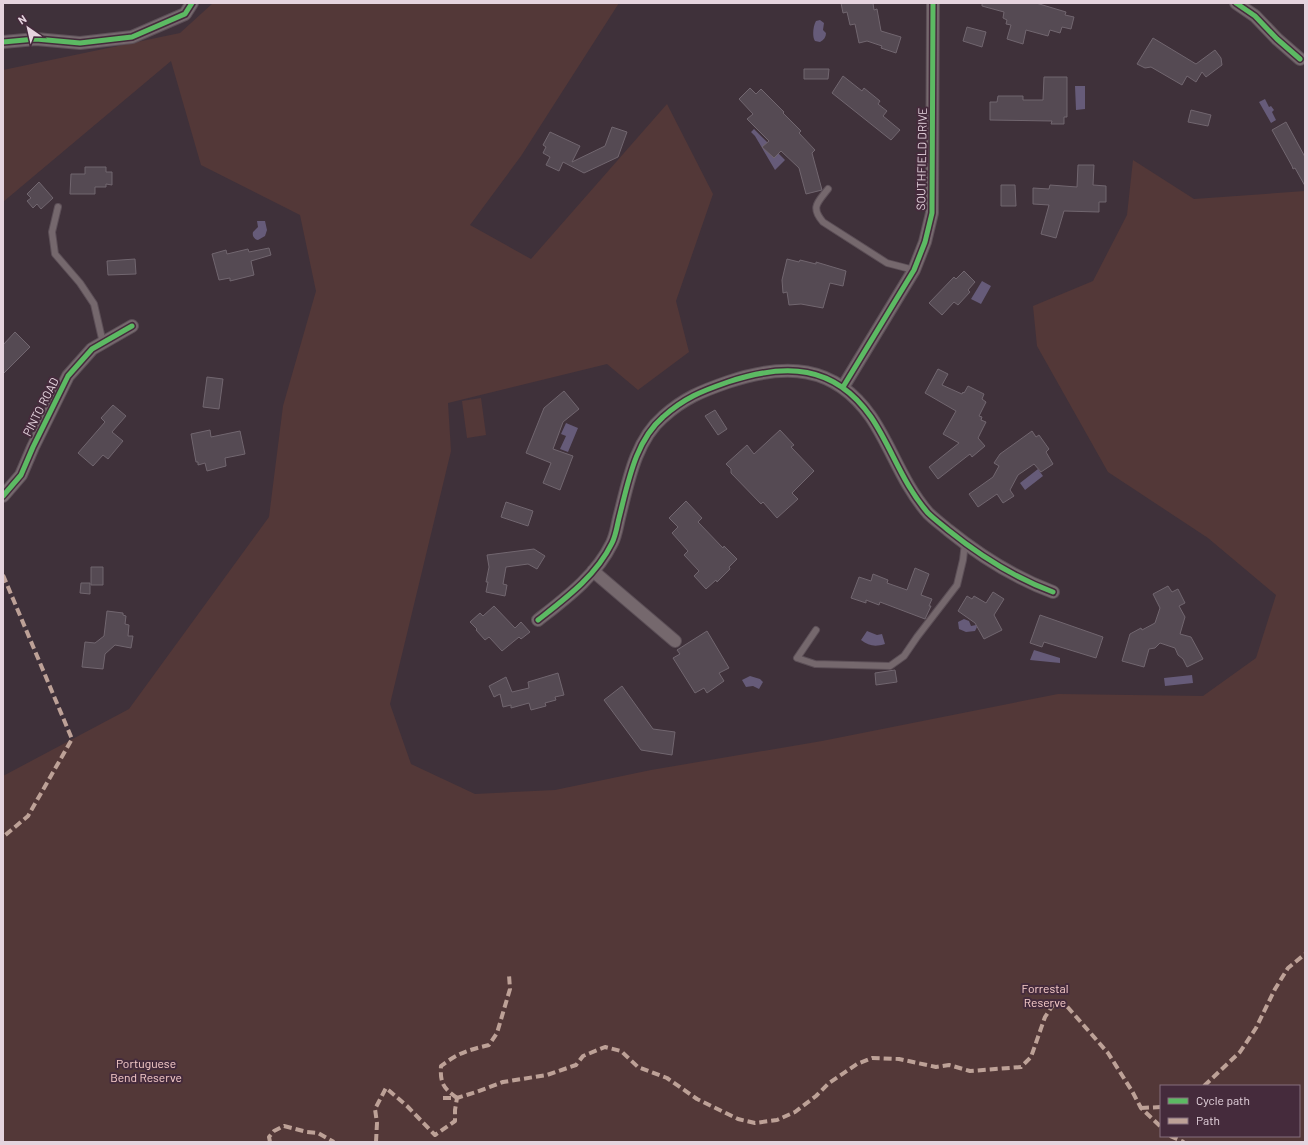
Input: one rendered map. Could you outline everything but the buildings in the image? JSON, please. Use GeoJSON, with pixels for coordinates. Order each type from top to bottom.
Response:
{"type":"FeatureCollection","features":[{"type":"Feature","properties":{"kind":"street"},"geometry":{"type":"LineString","coordinates":[[3,42],[36,39],[80,43],[132,37],[185,14],[192,3]]}},
{"type":"Feature","properties":{"kind":"street","name":"SOUTHFIELD DRIVE"},"geometry":{"type":"LineString","coordinates":[[842,387],[914,270],[925,242],[932,213],[933,3]]}},
{"type":"Feature","properties":{"kind":"street"},"geometry":{"type":"LineString","coordinates":[[1236,3],[1255,16],[1277,39],[1300,59]]}},
{"type":"Feature","properties":{"kind":"street","name":"PINTO ROAD"},"geometry":{"type":"LineString","coordinates":[[3,496],[21,475],[68,376],[92,349],[132,326]]}},
{"type":"Feature","properties":{"kind":"street"},"geometry":{"type":"LineString","coordinates":[[538,620],[567,598],[593,572],[603,559],[613,541],[640,447],[655,424],[679,403],[689,397],[742,377],[771,371],[800,370],[822,377],[842,387],[857,400],[871,416],[900,471],[919,502],[930,515],[964,544],[1033,585],[1053,592]]}},
{"type":"Feature","properties":{"kind":"street"},"geometry":{"type":"LineString","coordinates":[[593,572],[675,641]]}},
{"type":"Feature","properties":{"kind":"lane"},"geometry":{"type":"LineString","coordinates":[[828,189],[816,205],[818,216],[823,222],[888,263],[914,270]]}},
{"type":"Feature","properties":{"kind":"lane"},"geometry":{"type":"LineString","coordinates":[[58,207],[52,232],[55,254],[80,283],[94,304],[104,343]]}},
{"type":"Feature","properties":{"kind":"lane"},"geometry":{"type":"LineString","coordinates":[[816,630],[797,658],[815,664],[890,666],[904,656],[957,585],[964,560],[964,544]]}},
{"type":"Feature","properties":{"kind":"green space"},"geometry":{"type":"Polygon","coordinates":[[[213,3],[619,3],[521,156],[470,225],[531,259],[667,104],[713,194],[676,301],[689,352],[638,390],[607,364],[448,403],[451,451],[390,704],[411,764],[475,794],[555,790],[651,770],[822,741],[1058,694],[1203,696],[1256,658],[1276,595],[1208,538],[1108,472],[1037,346],[1033,306],[1093,281],[1127,215],[1133,160],[1194,199],[1305,191],[1305,1142],[3,1142],[3,776],[129,709],[269,517],[283,406],[316,291],[300,215],[201,165],[171,61],[3,202],[3,70],[180,33],[213,3]]]}},
{"type":"Feature","properties":{"kind":"green space"},"geometry":{"type":"Polygon","coordinates":[[[481,398],[486,435],[467,438],[462,401],[481,398]]]}},
{"type":"Feature","properties":{"kind":"shaded area"},"geometry":{"type":"Polygon","coordinates":[[[820,20],[824,23],[823,30],[826,33],[826,36],[820,42],[815,41],[813,34],[816,21],[820,20]]]}},
{"type":"Feature","properties":{"kind":"shaded area"},"geometry":{"type":"Polygon","coordinates":[[[1075,86],[1085,86],[1085,109],[1076,110],[1075,86]]]}},
{"type":"Feature","properties":{"kind":"shaded area"},"geometry":{"type":"Polygon","coordinates":[[[1265,99],[1269,107],[1271,106],[1274,110],[1272,112],[1276,120],[1271,123],[1259,102],[1265,99]]]}},
{"type":"Feature","properties":{"kind":"shaded area"},"geometry":{"type":"Polygon","coordinates":[[[754,129],[785,160],[775,170],[755,136],[751,132],[754,129]]]}},
{"type":"Feature","properties":{"kind":"shaded area"},"geometry":{"type":"Polygon","coordinates":[[[257,221],[265,221],[267,230],[265,236],[258,240],[254,238],[253,235],[253,232],[258,227],[257,221]]]}},
{"type":"Feature","properties":{"kind":"shaded area"},"geometry":{"type":"Polygon","coordinates":[[[982,281],[991,286],[981,304],[971,299],[982,281]]]}},
{"type":"Feature","properties":{"kind":"shaded area"},"geometry":{"type":"Polygon","coordinates":[[[566,423],[578,428],[568,452],[560,449],[566,436],[561,434],[566,423]]]}},
{"type":"Feature","properties":{"kind":"shaded area"},"geometry":{"type":"Polygon","coordinates":[[[1038,469],[1043,476],[1025,490],[1020,483],[1038,469]]]}},
{"type":"Feature","properties":{"kind":"shaded area"},"geometry":{"type":"Polygon","coordinates":[[[964,619],[969,621],[971,626],[976,625],[977,627],[975,631],[966,632],[959,629],[958,622],[964,619]]]}},
{"type":"Feature","properties":{"kind":"shaded area"},"geometry":{"type":"Polygon","coordinates":[[[867,631],[877,635],[882,634],[885,644],[872,645],[861,640],[867,631]]]}},
{"type":"Feature","properties":{"kind":"shaded area"},"geometry":{"type":"Polygon","coordinates":[[[1034,650],[1060,658],[1060,663],[1030,660],[1034,650]]]}},
{"type":"Feature","properties":{"kind":"shaded area"},"geometry":{"type":"Polygon","coordinates":[[[1192,675],[1193,683],[1165,686],[1164,678],[1192,675]]]}},
{"type":"Feature","properties":{"kind":"shaded area"},"geometry":{"type":"Polygon","coordinates":[[[750,676],[760,679],[763,682],[759,689],[753,686],[746,687],[742,680],[750,676]]]}},
{"type":"Feature","properties":{"kind":"marked path"},"geometry":{"type":"LineString","coordinates":[[3,575],[72,739],[28,816],[3,837]]}},
{"type":"Feature","properties":{"kind":"marked path"},"geometry":{"type":"LineString","coordinates":[[1205,1085],[1240,1052],[1256,1028],[1275,989],[1288,968],[1305,954]]}},
{"type":"Feature","properties":{"kind":"marked path"},"geometry":{"type":"LineString","coordinates":[[457,1098],[443,1085],[441,1066],[464,1052],[489,1045],[497,1033],[510,989],[509,975]]}},
{"type":"Feature","properties":{"kind":"marked path"},"geometry":{"type":"LineString","coordinates":[[443,1098],[457,1098],[503,1082],[547,1075],[576,1065],[583,1056],[605,1047],[621,1051],[638,1067],[667,1078],[697,1099],[738,1119],[755,1123],[777,1120],[795,1112],[816,1096],[829,1083],[857,1064],[872,1058],[899,1059],[936,1067],[949,1065],[970,1071],[1021,1067],[1031,1057],[1045,1017],[1055,1002],[1064,1003],[1108,1053],[1141,1108],[1160,1126]]}},
{"type":"Feature","properties":{"kind":"marked path"},"geometry":{"type":"LineString","coordinates":[[376,1142],[377,1123],[375,1109],[386,1088],[407,1106],[435,1135],[455,1121],[457,1098]]}},
{"type":"Feature","properties":{"kind":"marked path"},"geometry":{"type":"LineString","coordinates":[[1141,1108],[1160,1107]]}},
{"type":"Feature","properties":{"kind":"marked path"},"geometry":{"type":"LineString","coordinates":[[270,1142],[269,1137],[274,1131],[284,1126],[307,1132],[318,1133],[334,1142]]}},
{"type":"Feature","properties":{"kind":"marked path"},"geometry":{"type":"LineString","coordinates":[[1172,1137],[1184,1142]]}},
{"type":"Feature","properties":{"kind":"cycle path"},"geometry":{"type":"LineString","coordinates":[[3,42],[36,39],[80,43],[132,37],[185,14],[192,3]]}},
{"type":"Feature","properties":{"kind":"cycle path"},"geometry":{"type":"LineString","coordinates":[[843,387],[914,270],[925,242],[932,213],[933,3]]}},
{"type":"Feature","properties":{"kind":"cycle path"},"geometry":{"type":"LineString","coordinates":[[1236,3],[1255,16],[1277,39],[1300,59]]}},
{"type":"Feature","properties":{"kind":"cycle path"},"geometry":{"type":"LineString","coordinates":[[3,496],[21,475],[68,376],[92,349],[132,326]]}},
{"type":"Feature","properties":{"kind":"cycle path"},"geometry":{"type":"LineString","coordinates":[[538,620],[580,586],[598,566],[605,555],[614,537],[634,463],[639,450],[653,427],[671,410],[702,392],[728,382],[769,372],[807,372],[825,378],[841,386],[857,400],[871,417],[911,490],[928,513],[985,557],[1011,573],[1053,592]]}},
{"type":"Feature","properties":{"kind":"park label","name":"Forrestal Reserve"},"geometry":{"type":"Point","coordinates":[1045,996]}},
{"type":"Feature","properties":{"kind":"park label","name":"Portuguese Bend Reserve"},"geometry":{"type":"Point","coordinates":[146,1071]}}]}
